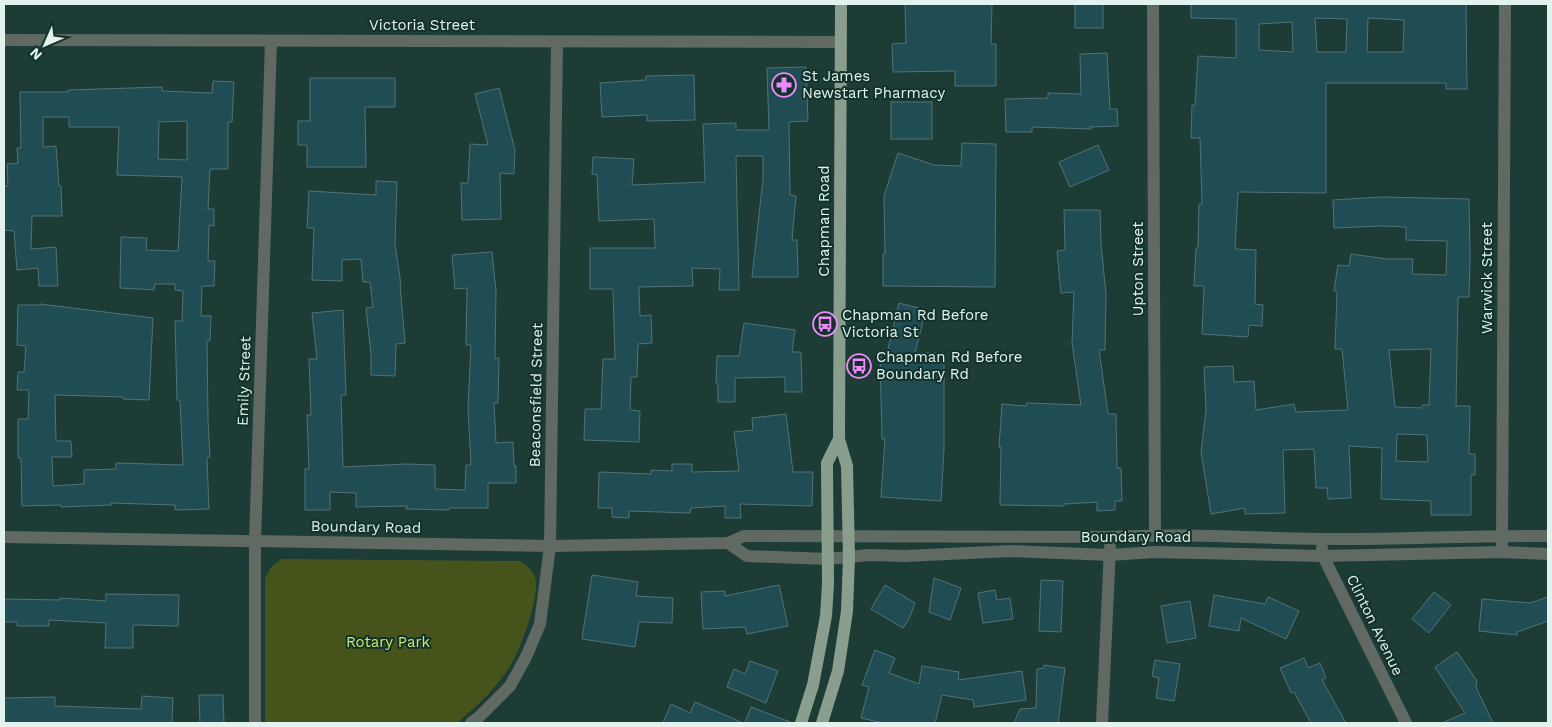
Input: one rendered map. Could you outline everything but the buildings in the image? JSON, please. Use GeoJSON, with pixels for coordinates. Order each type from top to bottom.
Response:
{"type":"FeatureCollection","features":[{"type":"Feature","properties":{"kind":"main road","name":"Chapman Road"},"geometry":{"type":"LineString","coordinates":[[822,723],[838,671],[843,644],[847,611],[849,558],[847,466],[839,439],[841,4]]}},
{"type":"Feature","properties":{"kind":"main road","name":"Chapman Road"},"geometry":{"type":"LineString","coordinates":[[801,723],[813,685],[826,616],[828,559],[827,463],[839,439]]}},
{"type":"Feature","properties":{"kind":"street","name":"Upton Street"},"geometry":{"type":"LineString","coordinates":[[1153,4],[1155,535]]}},
{"type":"Feature","properties":{"kind":"street","name":"Warwick Street"},"geometry":{"type":"LineString","coordinates":[[1502,552],[1505,4]]}},
{"type":"Feature","properties":{"kind":"street","name":"Victoria Street"},"geometry":{"type":"LineString","coordinates":[[4,40],[840,42]]}},
{"type":"Feature","properties":{"kind":"street","name":"Emily Street"},"geometry":{"type":"LineString","coordinates":[[255,723],[255,542],[271,41]]}},
{"type":"Feature","properties":{"kind":"street","name":"Beaconsfield Street"},"geometry":{"type":"LineString","coordinates":[[471,723],[510,686],[526,657],[540,624],[550,546],[557,42]]}},
{"type":"Feature","properties":{"kind":"street","name":"Boundary Road"},"geometry":{"type":"LineString","coordinates":[[4,537],[550,546],[728,543],[744,536],[941,538],[1155,535],[1321,539],[1501,535],[1548,536]]}},
{"type":"Feature","properties":{"kind":"street"},"geometry":{"type":"LineString","coordinates":[[1102,723],[1111,537]]}},
{"type":"Feature","properties":{"kind":"street","name":"Clinton Avenue"},"geometry":{"type":"LineString","coordinates":[[1321,539],[1323,556],[1406,723]]}},
{"type":"Feature","properties":{"kind":"street","name":"Boundary Road"},"geometry":{"type":"LineString","coordinates":[[728,543],[746,556],[828,559],[1012,551],[1110,555],[1155,552],[1323,556],[1502,552],[1548,554]]}},
{"type":"Feature","properties":{"kind":"green space","name":"Rotary Park"},"geometry":{"type":"Polygon","coordinates":[[[282,559],[520,561],[529,567],[535,577],[535,597],[528,625],[512,663],[490,692],[457,723],[265,723],[265,578],[272,566],[282,559]]]}},
{"type":"Feature","properties":{"kind":"place","name":"St James Newstart Pharmacy"},"geometry":{"type":"Point","coordinates":[784,85]}},
{"type":"Feature","properties":{"kind":"place","name":"Chapman Rd Before Victoria St"},"geometry":{"type":"Point","coordinates":[825,324]}},
{"type":"Feature","properties":{"kind":"place","name":"Chapman Rd Before Boundary Rd"},"geometry":{"type":"Point","coordinates":[859,366]}}]}
